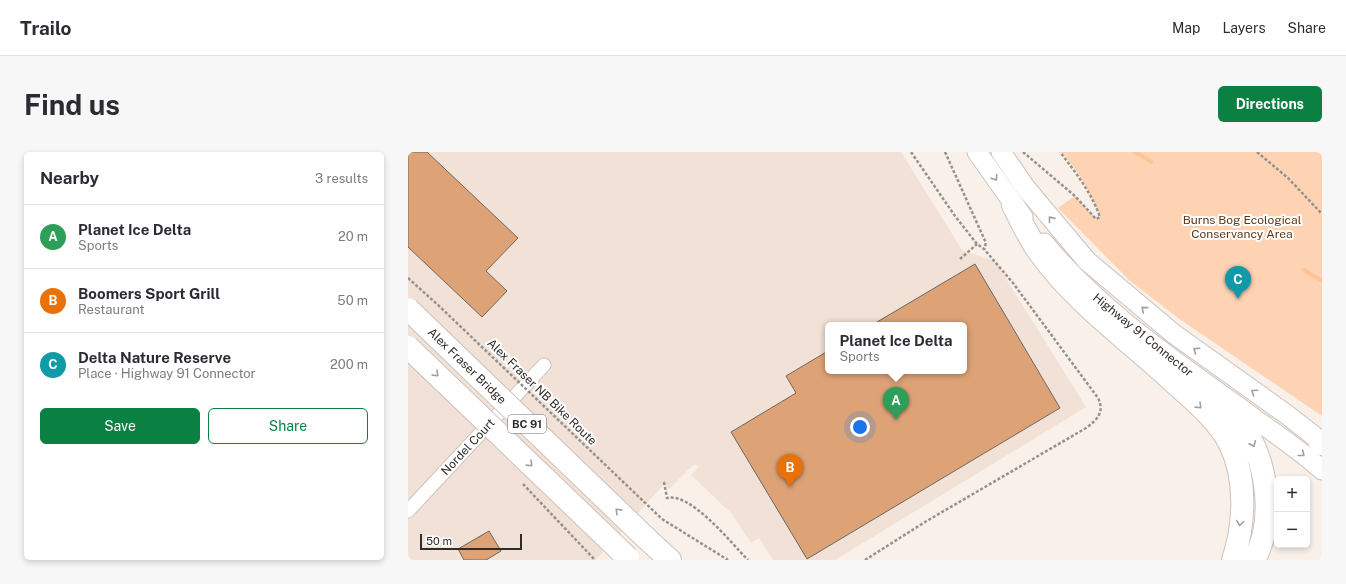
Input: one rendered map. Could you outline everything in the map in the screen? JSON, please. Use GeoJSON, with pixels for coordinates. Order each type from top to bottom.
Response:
{"type":"FeatureCollection","features":[{"type":"Feature","properties":{"kind":"highway"},"geometry":{"type":"LineString","coordinates":[[1013,205],[1027,234],[1058,276],[1086,304],[1201,408],[1229,442],[1239,470],[1243,496],[1241,520],[1233,560]]}},
{"type":"Feature","properties":{"kind":"highway","name":"Alex Fraser Bridge"},"geometry":{"type":"LineString","coordinates":[[408,309],[670,560]]}},
{"type":"Feature","properties":{"kind":"highway","name":"BC 91"},"geometry":{"type":"LineString","coordinates":[[408,347],[629,560]]}},
{"type":"Feature","properties":{"kind":"highway"},"geometry":{"type":"LineString","coordinates":[[1168,357],[1183,376],[1200,388],[1238,420],[1246,430],[1256,452],[1263,474],[1266,514],[1264,532],[1254,560]]}},
{"type":"Feature","properties":{"kind":"main road","name":"Highway 91 Connector"},"geometry":{"type":"LineString","coordinates":[[978,152],[1013,205],[1053,254],[1092,295],[1168,357],[1299,451],[1322,470]]}},
{"type":"Feature","properties":{"kind":"main road","name":"Highway 91 Connector"},"geometry":{"type":"LineString","coordinates":[[1001,152],[1025,187],[1087,261],[1174,334],[1286,414],[1321,442]]}},
{"type":"Feature","properties":{"kind":"street","name":"Nordel Court"},"geometry":{"type":"LineString","coordinates":[[408,511],[544,365]]}},
{"type":"Feature","properties":{"kind":"path"},"geometry":{"type":"LineString","coordinates":[[865,560],[925,522],[1086,428],[1094,422],[1100,414],[1101,403],[1098,398],[1013,283],[984,248],[977,244],[955,216],[910,152]]}},
{"type":"Feature","properties":{"kind":"path"},"geometry":{"type":"LineString","coordinates":[[945,152],[986,243],[984,248]]}},
{"type":"Feature","properties":{"kind":"path"},"geometry":{"type":"LineString","coordinates":[[1023,152],[1075,196],[1096,219],[1100,217],[1084,184],[1060,152]]}},
{"type":"Feature","properties":{"kind":"path"},"geometry":{"type":"LineString","coordinates":[[1257,152],[1288,178],[1322,214]]}},
{"type":"Feature","properties":{"kind":"path"},"geometry":{"type":"LineString","coordinates":[[960,259],[977,244]]}},
{"type":"Feature","properties":{"kind":"path","name":"Alex Fraser NB Bike Route"},"geometry":{"type":"LineString","coordinates":[[408,278],[444,310],[662,519],[728,560]]}},
{"type":"Feature","properties":{"kind":"path"},"geometry":{"type":"LineString","coordinates":[[664,482],[667,498],[675,496],[692,504],[748,560]]}},
{"type":"Feature","properties":{"kind":"shaded area"},"geometry":{"type":"Polygon","coordinates":[[[408,152],[901,152],[962,250],[995,261],[1086,407],[835,560],[773,560],[759,538],[751,543],[732,514],[691,475],[699,467],[695,465],[692,466],[669,489],[664,484],[596,560],[408,560],[408,152]]]}},
{"type":"Feature","properties":{"kind":"green space","name":"Burns Bog Ecological Conservancy Area"},"geometry":{"type":"Polygon","coordinates":[[[1061,152],[1322,152],[1322,416],[1178,318],[1129,280],[1058,208],[1075,196],[1096,219],[1100,217],[1084,183],[1061,152]]]}},
{"type":"Feature","properties":{"kind":"building"},"geometry":{"type":"Polygon","coordinates":[[[408,152],[427,152],[518,238],[486,271],[507,291],[482,317],[408,247],[408,152]]]}},
{"type":"Feature","properties":{"kind":"building"},"geometry":{"type":"Polygon","coordinates":[[[975,264],[1060,408],[807,559],[731,432],[796,393],[786,376],[825,353],[825,374],[967,374],[967,322],[877,322],[975,264]]]}},
{"type":"Feature","properties":{"kind":"building"},"geometry":{"type":"Polygon","coordinates":[[[489,531],[501,551],[486,560],[464,560],[458,549],[489,531]]]}},
{"type":"Feature","properties":{"kind":"waterway"},"geometry":{"type":"LineString","coordinates":[[1135,152],[1152,162]]}},
{"type":"Feature","properties":{"kind":"waterway"},"geometry":{"type":"LineString","coordinates":[[1304,270],[1322,281]]}},
{"type":"Feature","properties":{"kind":"place","name":"Delta Nature Reserve"},"geometry":{"type":"Point","coordinates":[1238,299]}},
{"type":"Feature","properties":{"kind":"place","name":"Planet Ice Delta"},"geometry":{"type":"Point","coordinates":[896,420]}},
{"type":"Feature","properties":{"kind":"place","name":"Boomers Sport Grill"},"geometry":{"type":"Point","coordinates":[790,487]}}]}
